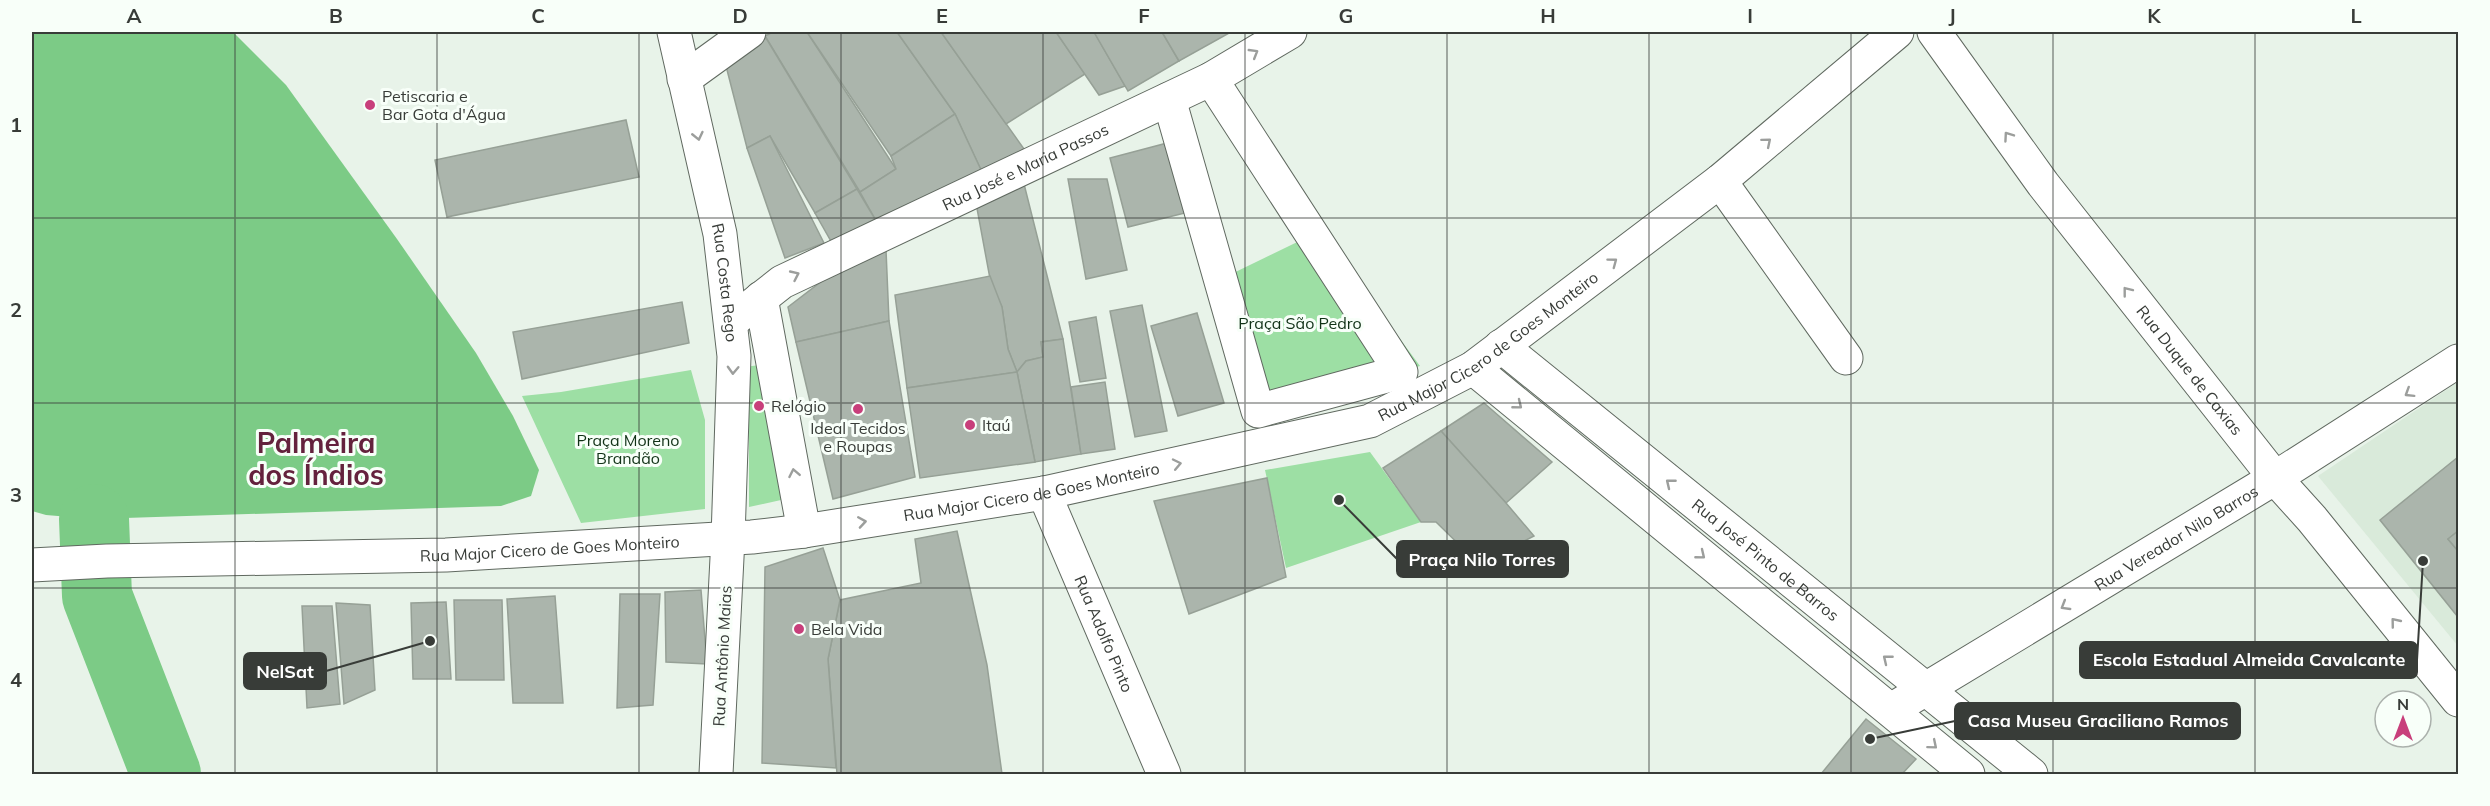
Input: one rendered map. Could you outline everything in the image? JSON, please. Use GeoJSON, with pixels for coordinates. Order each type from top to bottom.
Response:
{"type":"FeatureCollection","features":[{"type":"Feature","properties":{"kind":"street","name":"Rua Costa Rego"},"geometry":{"type":"LineString","coordinates":[[674,32],[720,234],[731,322],[734,356],[728,538]]}},
{"type":"Feature","properties":{"kind":"street"},"geometry":{"type":"LineString","coordinates":[[684,80],[749,32]]}},
{"type":"Feature","properties":{"kind":"street","name":"Rua José e Maria Passos"},"geometry":{"type":"LineString","coordinates":[[731,322],[782,282],[1211,79],[1290,32]]}},
{"type":"Feature","properties":{"kind":"street","name":"Rua Major Cicero de Goes Monteiro"},"geometry":{"type":"LineString","coordinates":[[32,565],[446,555],[728,538],[804,531],[1044,493],[1370,422],[1473,368],[1720,181],[1898,32]]}},
{"type":"Feature","properties":{"kind":"street","name":"Rua Duque de Caxias"},"geometry":{"type":"LineString","coordinates":[[1934,32],[2043,184],[2275,478],[2312,519],[2458,700]]}},
{"type":"Feature","properties":{"kind":"street"},"geometry":{"type":"LineString","coordinates":[[1168,99],[1258,411],[1401,372],[1211,79]]}},
{"type":"Feature","properties":{"kind":"street"},"geometry":{"type":"LineString","coordinates":[[1720,181],[1846,358]]}},
{"type":"Feature","properties":{"kind":"street"},"geometry":{"type":"LineString","coordinates":[[761,298],[804,531]]}},
{"type":"Feature","properties":{"kind":"street","name":"Rua José Pinto de Barros"},"geometry":{"type":"LineString","coordinates":[[1501,346],[2031,774]]}},
{"type":"Feature","properties":{"kind":"street","name":"Rua Vereador Nilo Barros"},"geometry":{"type":"LineString","coordinates":[[1891,710],[2275,478],[2458,362]]}},
{"type":"Feature","properties":{"kind":"street"},"geometry":{"type":"LineString","coordinates":[[1473,368],[1968,774]]}},
{"type":"Feature","properties":{"kind":"street","name":"Rua Adolfo Pinto"},"geometry":{"type":"LineString","coordinates":[[1044,493],[1164,774]]}},
{"type":"Feature","properties":{"kind":"street","name":"Rua Antônio Maias"},"geometry":{"type":"LineString","coordinates":[[716,774],[728,538]]}},
{"type":"Feature","properties":{"kind":"shaded area"},"geometry":{"type":"Polygon","coordinates":[[[32,32],[233,32],[286,85],[476,353],[513,416],[539,470],[531,496],[501,506],[94,519],[46,515],[32,511],[32,32]]]}},
{"type":"Feature","properties":{"kind":"shaded area"},"geometry":{"type":"Polygon","coordinates":[[[2458,382],[2458,646],[2318,476],[2458,382]]]}},
{"type":"Feature","properties":{"kind":"green space","name":"Praça São Pedro"},"geometry":{"type":"Polygon","coordinates":[[[1320,231],[1420,366],[1246,414],[1219,280],[1320,231]]]}},
{"type":"Feature","properties":{"kind":"green space"},"geometry":{"type":"Polygon","coordinates":[[[767,364],[790,498],[749,507],[749,441],[744,367],[767,364]]]}},
{"type":"Feature","properties":{"kind":"green space","name":"Praça Moreno Brandão"},"geometry":{"type":"Polygon","coordinates":[[[691,370],[705,420],[705,509],[581,523],[522,396],[561,392],[691,370]]]}},
{"type":"Feature","properties":{"kind":"green space"},"geometry":{"type":"Polygon","coordinates":[[[1370,452],[1421,522],[1286,568],[1265,470],[1370,452]]]}},
{"type":"Feature","properties":{"kind":"building"},"geometry":{"type":"Polygon","coordinates":[[[773,32],[807,32],[896,169],[860,192],[765,36],[773,32]]]}},
{"type":"Feature","properties":{"kind":"building"},"geometry":{"type":"Polygon","coordinates":[[[807,32],[897,32],[955,114],[891,156],[807,32]]]}},
{"type":"Feature","properties":{"kind":"building"},"geometry":{"type":"Polygon","coordinates":[[[897,32],[941,32],[1024,149],[982,172],[955,114],[897,32]]]}},
{"type":"Feature","properties":{"kind":"building"},"geometry":{"type":"Polygon","coordinates":[[[941,32],[1056,32],[1085,74],[1006,124],[941,32]]]}},
{"type":"Feature","properties":{"kind":"building"},"geometry":{"type":"Polygon","coordinates":[[[1056,32],[1094,32],[1125,86],[1099,95],[1056,32]]]}},
{"type":"Feature","properties":{"kind":"building"},"geometry":{"type":"Polygon","coordinates":[[[1094,32],[1162,32],[1179,61],[1128,91],[1094,32]]]}},
{"type":"Feature","properties":{"kind":"building"},"geometry":{"type":"Polygon","coordinates":[[[1162,32],[1231,32],[1179,61],[1162,32]]]}},
{"type":"Feature","properties":{"kind":"building"},"geometry":{"type":"Polygon","coordinates":[[[766,38],[857,189],[815,213],[770,136],[747,148],[725,62],[766,38]]]}},
{"type":"Feature","properties":{"kind":"building"},"geometry":{"type":"Polygon","coordinates":[[[955,114],[982,172],[875,219],[860,192],[896,169],[891,156],[955,114]]]}},
{"type":"Feature","properties":{"kind":"building"},"geometry":{"type":"Polygon","coordinates":[[[626,120],[639,177],[447,217],[435,160],[626,120]]]}},
{"type":"Feature","properties":{"kind":"building"},"geometry":{"type":"Polygon","coordinates":[[[770,136],[824,243],[785,258],[747,148],[770,136]]]}},
{"type":"Feature","properties":{"kind":"building"},"geometry":{"type":"Polygon","coordinates":[[[1171,142],[1189,212],[1128,227],[1110,158],[1171,142]]]}},
{"type":"Feature","properties":{"kind":"building"},"geometry":{"type":"Polygon","coordinates":[[[1068,179],[1107,179],[1127,270],[1086,279],[1068,179]]]}},
{"type":"Feature","properties":{"kind":"building"},"geometry":{"type":"Polygon","coordinates":[[[1023,180],[1063,339],[1041,342],[1043,357],[1026,361],[1017,372],[1008,349],[1002,307],[991,284],[976,203],[1023,180]]]}},
{"type":"Feature","properties":{"kind":"building"},"geometry":{"type":"Polygon","coordinates":[[[857,189],[875,219],[832,243],[815,213],[857,189]]]}},
{"type":"Feature","properties":{"kind":"building"},"geometry":{"type":"Polygon","coordinates":[[[886,250],[889,321],[796,342],[788,307],[826,278],[886,250]]]}},
{"type":"Feature","properties":{"kind":"building"},"geometry":{"type":"Polygon","coordinates":[[[990,276],[1002,307],[1008,349],[1017,372],[907,388],[895,295],[990,276]]]}},
{"type":"Feature","properties":{"kind":"building"},"geometry":{"type":"Polygon","coordinates":[[[682,302],[689,343],[522,379],[513,332],[682,302]]]}},
{"type":"Feature","properties":{"kind":"building"},"geometry":{"type":"Polygon","coordinates":[[[1142,305],[1167,431],[1135,437],[1110,311],[1142,305]]]}},
{"type":"Feature","properties":{"kind":"building"},"geometry":{"type":"Polygon","coordinates":[[[1197,313],[1224,403],[1178,416],[1151,326],[1197,313]]]}},
{"type":"Feature","properties":{"kind":"building"},"geometry":{"type":"Polygon","coordinates":[[[1096,317],[1106,378],[1080,382],[1069,322],[1096,317]]]}},
{"type":"Feature","properties":{"kind":"building","name":"Ideal Tecidos e Roupas"},"geometry":{"type":"Polygon","coordinates":[[[889,321],[915,477],[833,499],[796,342],[889,321]]]}},
{"type":"Feature","properties":{"kind":"building"},"geometry":{"type":"Polygon","coordinates":[[[1063,339],[1081,454],[1035,462],[1017,372],[1026,361],[1043,357],[1041,342],[1063,339]]]}},
{"type":"Feature","properties":{"kind":"building","name":"Itaú"},"geometry":{"type":"Polygon","coordinates":[[[1017,372],[1035,462],[920,478],[907,388],[1017,372]]]}},
{"type":"Feature","properties":{"kind":"building"},"geometry":{"type":"Polygon","coordinates":[[[1105,382],[1115,449],[1081,454],[1071,387],[1105,382]]]}},
{"type":"Feature","properties":{"kind":"building"},"geometry":{"type":"Polygon","coordinates":[[[1484,403],[1552,462],[1506,503],[1441,431],[1484,403]]]}},
{"type":"Feature","properties":{"kind":"building"},"geometry":{"type":"Polygon","coordinates":[[[1441,431],[1534,536],[1479,564],[1436,522],[1421,522],[1383,468],[1441,431]]]}},
{"type":"Feature","properties":{"kind":"building"},"geometry":{"type":"Polygon","coordinates":[[[2458,457],[2458,531],[2448,539],[2458,551],[2458,617],[2380,520],[2458,457]]]}},
{"type":"Feature","properties":{"kind":"building"},"geometry":{"type":"Polygon","coordinates":[[[1267,478],[1286,577],[1189,614],[1154,501],[1267,478]]]}},
{"type":"Feature","properties":{"kind":"building"},"geometry":{"type":"Polygon","coordinates":[[[957,531],[987,665],[1002,774],[837,774],[828,659],[840,600],[921,583],[915,539],[957,531]]]}},
{"type":"Feature","properties":{"kind":"building"},"geometry":{"type":"Polygon","coordinates":[[[2458,531],[2458,551],[2448,539],[2458,531]]]}},
{"type":"Feature","properties":{"kind":"building","name":"Bela Vida"},"geometry":{"type":"Polygon","coordinates":[[[823,548],[840,600],[828,659],[836,768],[762,763],[765,567],[823,548]]]}},
{"type":"Feature","properties":{"kind":"building"},"geometry":{"type":"Polygon","coordinates":[[[701,590],[707,664],[666,662],[665,592],[701,590]]]}},
{"type":"Feature","properties":{"kind":"building"},"geometry":{"type":"Polygon","coordinates":[[[620,594],[660,594],[653,705],[617,708],[620,594]]]}},
{"type":"Feature","properties":{"kind":"building"},"geometry":{"type":"Polygon","coordinates":[[[555,596],[563,703],[513,703],[507,599],[555,596]]]}},
{"type":"Feature","properties":{"kind":"building"},"geometry":{"type":"Polygon","coordinates":[[[454,600],[502,600],[504,680],[456,680],[454,600]]]}},
{"type":"Feature","properties":{"kind":"building"},"geometry":{"type":"Polygon","coordinates":[[[446,602],[451,679],[413,679],[411,603],[446,602]]]}},
{"type":"Feature","properties":{"kind":"building"},"geometry":{"type":"Polygon","coordinates":[[[336,603],[370,605],[375,690],[344,704],[336,603]]]}},
{"type":"Feature","properties":{"kind":"building"},"geometry":{"type":"Polygon","coordinates":[[[302,606],[332,606],[340,704],[307,708],[302,606]]]}},
{"type":"Feature","properties":{"kind":"building"},"geometry":{"type":"Polygon","coordinates":[[[1866,719],[1916,759],[1902,774],[1821,774],[1866,719]]]}},
{"type":"Feature","properties":{"kind":"waterway"},"geometry":{"type":"LineString","coordinates":[[94,519],[97,596],[166,774]]}},
{"type":"Feature","properties":{"kind":"place","name":"Petiscaria e Bar Gota d'Água"},"geometry":{"type":"Point","coordinates":[370,105]}},
{"type":"Feature","properties":{"kind":"place","name":"Relógio"},"geometry":{"type":"Point","coordinates":[759,406]}},
{"type":"Feature","properties":{"kind":"place","name":"Ideal Tecidos e Roupas"},"geometry":{"type":"Point","coordinates":[858,409]}},
{"type":"Feature","properties":{"kind":"place","name":"Itaú"},"geometry":{"type":"Point","coordinates":[970,425]}},
{"type":"Feature","properties":{"kind":"place","name":"Praça Nilo Torres"},"geometry":{"type":"Point","coordinates":[1339,500]}},
{"type":"Feature","properties":{"kind":"place","name":"Escola Estadual Almeida Cavalcante"},"geometry":{"type":"Point","coordinates":[2423,561]}},
{"type":"Feature","properties":{"kind":"place","name":"Bela Vida"},"geometry":{"type":"Point","coordinates":[799,629]}},
{"type":"Feature","properties":{"kind":"place","name":"NelSat"},"geometry":{"type":"Point","coordinates":[430,641]}},
{"type":"Feature","properties":{"kind":"place","name":"Casa Museu Graciliano Ramos"},"geometry":{"type":"Point","coordinates":[1870,739]}},
{"type":"Feature","properties":{"kind":"district","name":"Palmeira dos Índios"},"geometry":{"type":"Point","coordinates":[316,458]}}]}
